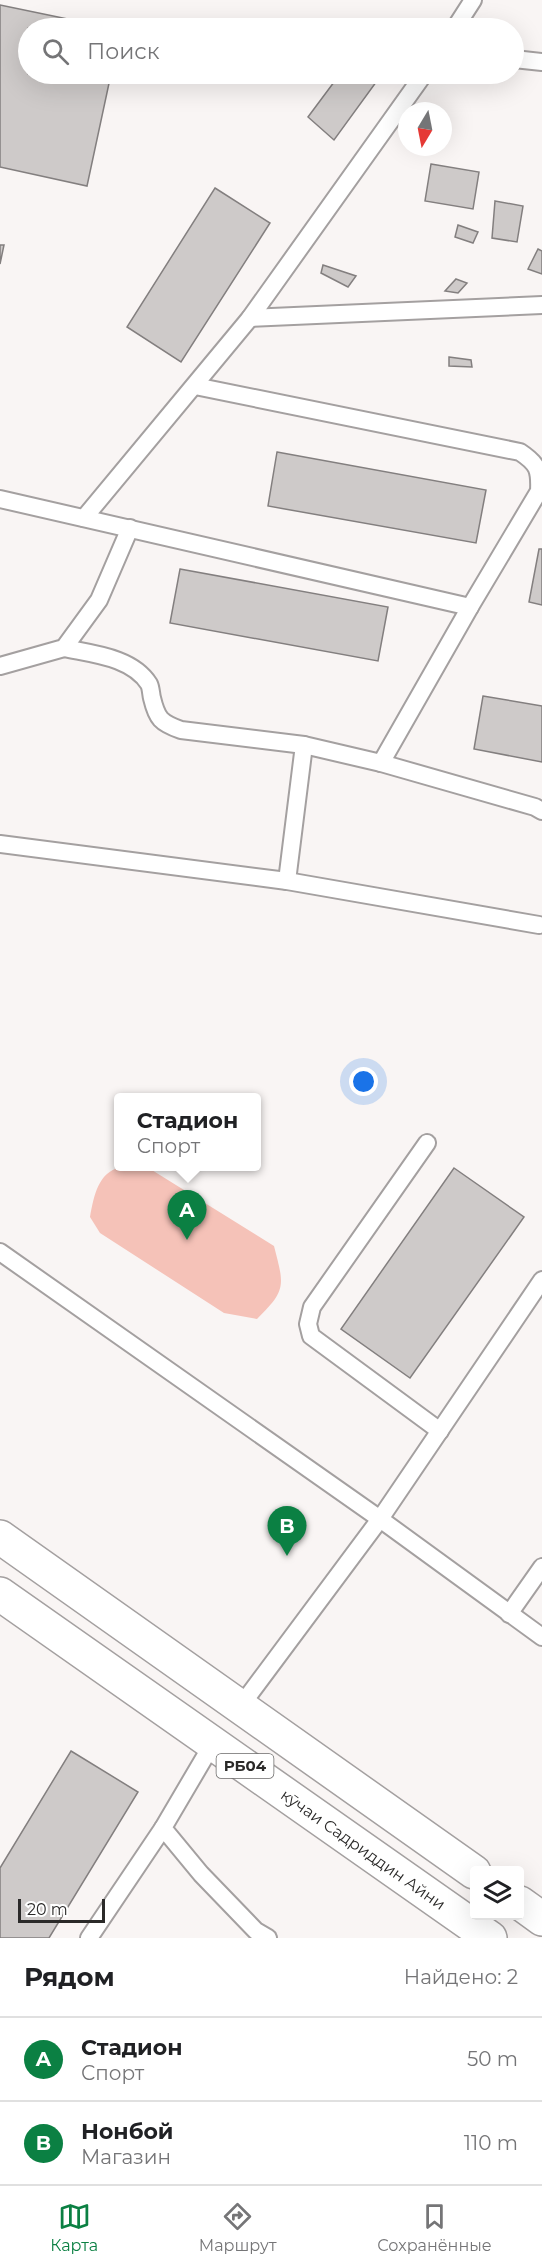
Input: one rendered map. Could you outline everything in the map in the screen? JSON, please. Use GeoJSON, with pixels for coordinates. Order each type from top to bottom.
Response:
{"type":"FeatureCollection","features":[{"type":"Feature","properties":{"kind":"highway","name":"РБ04"},"geometry":{"type":"LineString","coordinates":[[0,1537],[470,1869]]}},
{"type":"Feature","properties":{"kind":"highway","name":"кӯчаи Садриддин Айни"},"geometry":{"type":"LineString","coordinates":[[0,1594],[490,1938]]}},
{"type":"Feature","properties":{"kind":"highway"},"geometry":{"type":"LineString","coordinates":[[524,1906],[542,1919]]}},
{"type":"Feature","properties":{"kind":"lane"},"geometry":{"type":"LineString","coordinates":[[461,18],[474,0]]}},
{"type":"Feature","properties":{"kind":"lane"},"geometry":{"type":"LineString","coordinates":[[524,60],[542,62]]}},
{"type":"Feature","properties":{"kind":"lane"},"geometry":{"type":"LineString","coordinates":[[84,518],[250,318],[417,84]]}},
{"type":"Feature","properties":{"kind":"lane"},"geometry":{"type":"LineString","coordinates":[[250,318],[542,305]]}},
{"type":"Feature","properties":{"kind":"lane"},"geometry":{"type":"LineString","coordinates":[[195,386],[520,452],[534,461],[540,476],[539,491],[381,763]]}},
{"type":"Feature","properties":{"kind":"lane"},"geometry":{"type":"LineString","coordinates":[[0,499],[470,607]]}},
{"type":"Feature","properties":{"kind":"lane"},"geometry":{"type":"LineString","coordinates":[[64,648],[99,600],[130,528]]}},
{"type":"Feature","properties":{"kind":"lane"},"geometry":{"type":"LineString","coordinates":[[0,666],[64,648],[115,660],[136,672],[150,685],[155,712],[164,724],[181,730],[304,745],[381,763],[536,807],[542,811]]}},
{"type":"Feature","properties":{"kind":"lane"},"geometry":{"type":"LineString","coordinates":[[287,881],[304,745]]}},
{"type":"Feature","properties":{"kind":"lane"},"geometry":{"type":"LineString","coordinates":[[0,844],[287,881],[541,921]]}},
{"type":"Feature","properties":{"kind":"lane"},"geometry":{"type":"LineString","coordinates":[[427,1143],[312,1307],[308,1324],[311,1336],[440,1431]]}},
{"type":"Feature","properties":{"kind":"lane"},"geometry":{"type":"LineString","coordinates":[[0,1252],[380,1519],[542,1637]]}},
{"type":"Feature","properties":{"kind":"lane"},"geometry":{"type":"LineString","coordinates":[[240,1707],[380,1519],[542,1280]]}},
{"type":"Feature","properties":{"kind":"lane"},"geometry":{"type":"LineString","coordinates":[[509,1614],[542,1567]]}},
{"type":"Feature","properties":{"kind":"lane"},"geometry":{"type":"LineString","coordinates":[[89,1938],[163,1828],[213,1743]]}},
{"type":"Feature","properties":{"kind":"lane"},"geometry":{"type":"LineString","coordinates":[[163,1828],[201,1874],[256,1931],[268,1938]]}},
{"type":"Feature","properties":{"kind":"shaded area"},"geometry":{"type":"Polygon","coordinates":[[[113,1170],[153,1171],[274,1246],[281,1279],[274,1301],[257,1319],[224,1313],[100,1233],[90,1217],[98,1186],[102,1179],[113,1170]]]}},
{"type":"Feature","properties":{"kind":"building"},"geometry":{"type":"Polygon","coordinates":[[[0,5],[63,18],[18,18],[18,84],[109,84],[87,186],[0,167],[0,5]]]}},
{"type":"Feature","properties":{"kind":"building"},"geometry":{"type":"Polygon","coordinates":[[[333,84],[375,84],[334,140],[308,117],[333,84]]]}},
{"type":"Feature","properties":{"kind":"building"},"geometry":{"type":"Polygon","coordinates":[[[431,164],[479,172],[473,209],[425,201],[431,164]]]}},
{"type":"Feature","properties":{"kind":"building"},"geometry":{"type":"Polygon","coordinates":[[[215,188],[270,223],[181,362],[127,327],[215,188]]]}},
{"type":"Feature","properties":{"kind":"building"},"geometry":{"type":"Polygon","coordinates":[[[495,201],[523,206],[517,242],[492,238],[495,201]]]}},
{"type":"Feature","properties":{"kind":"building"},"geometry":{"type":"Polygon","coordinates":[[[458,225],[478,232],[473,243],[455,237],[458,225]]]}},
{"type":"Feature","properties":{"kind":"building"},"geometry":{"type":"Polygon","coordinates":[[[0,245],[4,245],[0,264],[0,245]]]}},
{"type":"Feature","properties":{"kind":"building"},"geometry":{"type":"Polygon","coordinates":[[[538,249],[542,251],[542,274],[528,269],[538,249]]]}},
{"type":"Feature","properties":{"kind":"building"},"geometry":{"type":"Polygon","coordinates":[[[323,265],[356,276],[348,287],[321,273],[323,265]]]}},
{"type":"Feature","properties":{"kind":"building"},"geometry":{"type":"Polygon","coordinates":[[[456,279],[467,283],[458,293],[445,291],[456,279]]]}},
{"type":"Feature","properties":{"kind":"building"},"geometry":{"type":"Polygon","coordinates":[[[449,357],[471,360],[472,367],[449,366],[449,357]]]}},
{"type":"Feature","properties":{"kind":"building"},"geometry":{"type":"Polygon","coordinates":[[[277,452],[486,490],[476,543],[268,506],[277,452]]]}},
{"type":"Feature","properties":{"kind":"building"},"geometry":{"type":"Polygon","coordinates":[[[539,549],[542,549],[542,605],[529,602],[539,549]]]}},
{"type":"Feature","properties":{"kind":"building"},"geometry":{"type":"Polygon","coordinates":[[[180,569],[388,607],[378,661],[170,623],[180,569]]]}},
{"type":"Feature","properties":{"kind":"building"},"geometry":{"type":"Polygon","coordinates":[[[483,696],[542,706],[542,762],[474,749],[483,696]]]}},
{"type":"Feature","properties":{"kind":"building"},"geometry":{"type":"Polygon","coordinates":[[[454,1168],[524,1217],[410,1378],[341,1329],[454,1168]]]}},
{"type":"Feature","properties":{"kind":"building"},"geometry":{"type":"Polygon","coordinates":[[[71,1751],[138,1792],[49,1938],[0,1938],[0,1868],[71,1751]]]}},
{"type":"Feature","properties":{"kind":"place","name":"Стадион"},"geometry":{"type":"Point","coordinates":[187,1240]}},
{"type":"Feature","properties":{"kind":"place","name":"Нонбой"},"geometry":{"type":"Point","coordinates":[287,1556]}}]}
